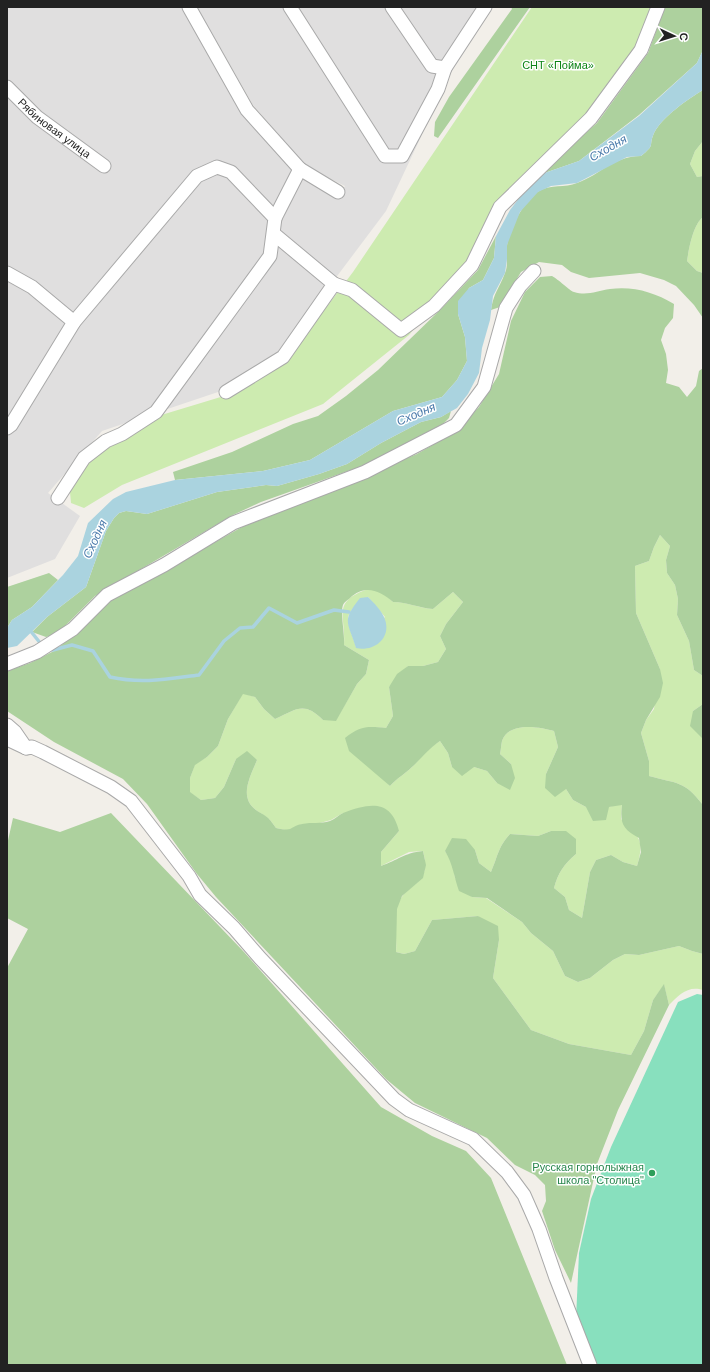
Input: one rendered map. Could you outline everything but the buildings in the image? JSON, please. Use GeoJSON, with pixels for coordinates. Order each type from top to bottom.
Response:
{"type":"FeatureCollection","features":[{"type":"Feature","properties":{"kind":"street"},"geometry":{"type":"LineString","coordinates":[[189,7],[247,110],[300,169],[338,192]]}},
{"type":"Feature","properties":{"kind":"street"},"geometry":{"type":"LineString","coordinates":[[290,7],[385,156],[402,156],[438,89],[445,68],[485,7]]}},
{"type":"Feature","properties":{"kind":"street"},"geometry":{"type":"LineString","coordinates":[[392,7],[432,66],[445,68]]}},
{"type":"Feature","properties":{"kind":"street"},"geometry":{"type":"LineString","coordinates":[[274,234],[334,284],[352,290],[401,330],[434,306],[472,265],[500,207],[591,118],[641,50],[658,7]]}},
{"type":"Feature","properties":{"kind":"street","name":"Рябиновая улица"},"geometry":{"type":"LineString","coordinates":[[7,87],[37,117],[104,166]]}},
{"type":"Feature","properties":{"kind":"street"},"geometry":{"type":"LineString","coordinates":[[7,428],[11,425],[74,322],[197,176],[217,167],[231,172],[275,218]]}},
{"type":"Feature","properties":{"kind":"street"},"geometry":{"type":"LineString","coordinates":[[58,498],[84,458],[106,441],[122,434],[156,412],[270,256],[275,218],[300,169]]}},
{"type":"Feature","properties":{"kind":"street"},"geometry":{"type":"LineString","coordinates":[[7,664],[37,652],[73,629],[107,595],[164,565],[234,523],[365,472],[456,425],[484,387],[506,308],[520,286],[534,271]]}},
{"type":"Feature","properties":{"kind":"street"},"geometry":{"type":"LineString","coordinates":[[7,273],[32,287],[74,322]]}},
{"type":"Feature","properties":{"kind":"street"},"geometry":{"type":"LineString","coordinates":[[226,392],[283,357],[334,284]]}},
{"type":"Feature","properties":{"kind":"street"},"geometry":{"type":"LineString","coordinates":[[7,726],[15,732],[26,748]]}},
{"type":"Feature","properties":{"kind":"street"},"geometry":{"type":"LineString","coordinates":[[7,739],[26,748],[32,747],[43,752],[111,787],[132,801],[200,894],[394,1099],[409,1110],[473,1140],[507,1172],[524,1196],[539,1229],[556,1278],[590,1365]]}},
{"type":"Feature","properties":{"kind":"shaded area"},"geometry":{"type":"Polygon","coordinates":[[[7,7],[182,7],[242,113],[292,170],[337,199],[345,186],[308,168],[253,105],[197,7],[493,7],[452,71],[386,211],[280,352],[221,391],[102,431],[48,493],[80,516],[55,559],[7,578],[7,7]]]}},
{"type":"Feature","properties":{"kind":"green space"},"geometry":{"type":"Polygon","coordinates":[[[511,7],[530,7],[438,138],[434,136],[435,122],[449,97],[512,9],[511,7]]]}},
{"type":"Feature","properties":{"kind":"green space","name":"СНТ «Пойма»"},"geometry":{"type":"Polygon","coordinates":[[[532,7],[653,7],[638,46],[590,113],[498,206],[468,263],[409,335],[323,404],[122,485],[84,508],[71,503],[70,492],[85,463],[158,416],[224,396],[285,362],[353,272],[532,7]]]}},
{"type":"Feature","properties":{"kind":"green space"},"geometry":{"type":"Polygon","coordinates":[[[665,7],[703,7],[703,50],[697,63],[639,115],[579,161],[536,176],[597,123],[648,53],[665,7]]]}},
{"type":"Feature","properties":{"kind":"green space"},"geometry":{"type":"Polygon","coordinates":[[[703,90],[703,141],[695,151],[690,164],[697,177],[703,176],[703,217],[694,231],[687,261],[697,271],[703,273],[703,318],[694,305],[676,286],[664,280],[640,273],[589,278],[571,272],[562,265],[539,262],[521,272],[500,307],[491,310],[495,295],[506,270],[508,239],[510,232],[528,201],[539,191],[544,189],[577,183],[622,159],[641,156],[650,147],[654,133],[663,121],[683,103],[703,90]]]}},
{"type":"Feature","properties":{"kind":"green space"},"geometry":{"type":"Polygon","coordinates":[[[703,141],[703,176],[697,177],[690,164],[695,151],[703,141]]]}},
{"type":"Feature","properties":{"kind":"green space"},"geometry":{"type":"Polygon","coordinates":[[[703,217],[703,273],[697,271],[687,261],[694,231],[703,217]]]}},
{"type":"Feature","properties":{"kind":"green space"},"geometry":{"type":"Polygon","coordinates":[[[496,236],[494,258],[483,280],[469,288],[458,314],[465,337],[467,361],[457,380],[442,397],[393,411],[310,460],[263,471],[175,480],[173,472],[232,452],[293,424],[318,416],[346,396],[378,370],[439,311],[478,270],[496,236]]]}},
{"type":"Feature","properties":{"kind":"green space"},"geometry":{"type":"Polygon","coordinates":[[[552,276],[572,291],[579,293],[627,288],[651,293],[674,304],[673,318],[665,328],[661,340],[666,354],[668,370],[666,383],[679,387],[687,397],[696,386],[699,371],[703,368],[703,676],[694,670],[689,641],[677,615],[678,599],[675,585],[667,573],[666,560],[670,546],[660,535],[649,561],[635,566],[636,613],[660,669],[663,683],[660,697],[646,720],[641,733],[649,761],[649,776],[673,782],[685,787],[703,805],[703,954],[679,946],[639,955],[625,954],[613,960],[590,978],[578,982],[565,976],[553,951],[531,933],[522,922],[487,898],[472,897],[459,891],[452,866],[445,851],[452,838],[466,839],[475,850],[479,863],[491,872],[501,848],[510,834],[538,836],[551,831],[566,831],[576,839],[576,854],[562,869],[554,888],[565,897],[569,910],[582,918],[590,872],[596,860],[611,855],[623,862],[637,866],[641,852],[639,838],[629,832],[623,825],[621,816],[622,805],[609,807],[606,820],[593,821],[586,807],[573,800],[566,789],[555,797],[545,788],[546,774],[558,747],[554,731],[525,727],[511,730],[506,735],[502,741],[500,754],[511,764],[515,778],[510,790],[497,783],[487,771],[474,767],[462,776],[452,767],[448,753],[440,741],[390,786],[349,751],[345,738],[350,734],[364,728],[386,728],[393,716],[389,687],[397,674],[408,666],[423,666],[438,662],[446,649],[440,636],[446,624],[463,602],[453,592],[433,609],[393,602],[383,594],[372,590],[361,591],[355,594],[345,602],[342,609],[344,645],[369,660],[366,674],[357,684],[336,721],[323,720],[311,710],[305,709],[295,710],[275,719],[264,709],[255,697],[243,694],[228,719],[218,746],[207,757],[195,765],[190,778],[190,792],[201,800],[215,798],[224,787],[236,759],[247,751],[257,760],[249,779],[247,792],[248,799],[251,805],[269,819],[276,828],[289,829],[302,824],[326,822],[343,813],[362,807],[378,806],[391,813],[399,831],[381,852],[381,866],[406,855],[423,851],[426,865],[423,878],[402,896],[397,909],[396,952],[404,954],[415,951],[432,920],[478,916],[498,926],[499,940],[493,978],[531,1030],[569,1044],[631,1055],[644,1031],[653,1000],[664,984],[669,1005],[618,1110],[597,1164],[571,1283],[555,1250],[542,1211],[546,1201],[545,1185],[535,1175],[515,1165],[487,1138],[415,1103],[386,1079],[216,897],[197,874],[147,804],[123,779],[54,742],[7,711],[7,671],[30,663],[56,650],[113,599],[251,522],[417,454],[455,432],[479,407],[499,374],[511,321],[525,292],[540,277],[552,276]]]}},
{"type":"Feature","properties":{"kind":"green space"},"geometry":{"type":"Polygon","coordinates":[[[451,411],[449,418],[443,424],[362,466],[261,502],[233,515],[95,596],[65,626],[53,635],[46,637],[32,632],[47,617],[86,587],[106,531],[119,513],[126,511],[147,514],[217,492],[266,485],[277,486],[319,474],[347,464],[381,443],[421,422],[441,417],[451,411]]]}},
{"type":"Feature","properties":{"kind":"green space"},"geometry":{"type":"Polygon","coordinates":[[[660,535],[670,546],[666,560],[667,573],[675,585],[678,599],[677,615],[689,641],[694,670],[703,676],[703,704],[693,711],[703,739],[703,805],[685,787],[673,782],[649,776],[649,761],[641,733],[646,720],[654,709],[660,669],[636,613],[635,566],[649,561],[660,535]]]}},
{"type":"Feature","properties":{"kind":"green space"},"geometry":{"type":"Polygon","coordinates":[[[49,573],[58,580],[32,607],[12,620],[7,628],[7,587],[49,573]]]}},
{"type":"Feature","properties":{"kind":"green space"},"geometry":{"type":"Polygon","coordinates":[[[368,589],[383,592],[393,602],[433,609],[453,592],[463,602],[446,624],[440,636],[446,649],[438,662],[423,666],[408,666],[389,687],[393,716],[386,728],[372,727],[385,780],[390,786],[440,741],[448,753],[452,767],[474,767],[487,771],[497,783],[511,764],[500,754],[502,741],[511,730],[533,727],[554,731],[558,747],[546,774],[566,789],[573,800],[586,807],[608,807],[622,804],[621,819],[639,839],[640,850],[637,866],[623,862],[611,855],[596,860],[590,872],[582,918],[569,910],[565,897],[554,888],[562,869],[576,854],[551,831],[538,836],[510,834],[501,848],[491,872],[479,863],[475,850],[445,851],[453,863],[455,878],[472,897],[486,898],[522,922],[531,933],[553,951],[565,976],[578,982],[590,978],[613,960],[625,954],[639,955],[679,946],[703,954],[703,990],[688,990],[669,1005],[664,985],[653,1000],[644,1031],[631,1055],[569,1044],[531,1030],[493,978],[499,940],[478,916],[432,920],[415,951],[404,954],[396,952],[397,908],[405,893],[421,878],[424,872],[425,863],[423,851],[409,852],[381,866],[381,852],[399,831],[343,813],[331,820],[316,824],[302,824],[290,831],[276,828],[269,819],[251,805],[248,799],[247,792],[249,779],[257,760],[236,759],[224,787],[215,798],[201,800],[189,792],[190,778],[195,764],[207,757],[218,746],[228,719],[243,693],[255,697],[264,709],[275,719],[295,710],[305,709],[311,710],[323,720],[336,720],[357,684],[366,674],[369,660],[344,645],[343,611],[349,599],[368,589]],[[368,597],[353,609],[349,614],[348,619],[356,647],[385,617],[368,597]]]}},
{"type":"Feature","properties":{"kind":"green space"},"geometry":{"type":"Polygon","coordinates":[[[703,704],[703,739],[690,726],[693,711],[703,704]]]}},
{"type":"Feature","properties":{"kind":"green space"},"geometry":{"type":"Polygon","coordinates":[[[111,813],[244,952],[381,1107],[432,1136],[466,1151],[491,1178],[567,1365],[7,1365],[7,968],[28,929],[7,918],[7,845],[13,818],[60,832],[111,813]]]}},
{"type":"Feature","properties":{"kind":"green space","name":"Русская горнолыжная школа \"Столица\""},"geometry":{"type":"Polygon","coordinates":[[[697,994],[703,995],[703,1365],[595,1365],[576,1319],[579,1253],[591,1199],[611,1147],[678,1002],[697,994]]]}},
{"type":"Feature","properties":{"kind":"water","name":"Сходня"},"geometry":{"type":"Polygon","coordinates":[[[703,50],[703,90],[683,103],[663,121],[654,133],[651,145],[646,152],[641,156],[627,157],[577,183],[551,186],[538,192],[520,212],[507,245],[505,273],[493,296],[490,320],[482,348],[479,373],[468,394],[457,408],[441,417],[421,422],[381,443],[347,464],[319,474],[277,486],[266,485],[217,492],[147,514],[126,511],[119,513],[106,531],[86,587],[47,617],[17,646],[7,648],[7,628],[12,620],[32,607],[63,575],[78,556],[88,523],[113,499],[126,492],[175,480],[263,471],[310,460],[393,411],[442,397],[457,380],[467,361],[465,337],[458,314],[458,301],[469,288],[483,280],[494,258],[496,236],[510,210],[536,176],[579,161],[639,116],[697,63],[703,50]]]}},
{"type":"Feature","properties":{"kind":"water"},"geometry":{"type":"Polygon","coordinates":[[[368,597],[383,614],[386,624],[386,631],[384,637],[376,645],[370,648],[356,648],[349,627],[348,617],[360,598],[368,597]]]}},
{"type":"Feature","properties":{"kind":"waterway"},"geometry":{"type":"LineString","coordinates":[[48,649],[53,650],[72,645],[93,651],[110,677],[133,680],[176,678],[199,675],[224,641],[240,628],[253,627],[269,608],[297,623],[334,610],[349,612]]}},
{"type":"Feature","properties":{"kind":"waterway"},"geometry":{"type":"LineString","coordinates":[[29,629],[41,644]]}},
{"type":"Feature","properties":{"kind":"place","name":"Русская горнолыжная школа \"Столица\""},"geometry":{"type":"Point","coordinates":[652,1173]}}]}
